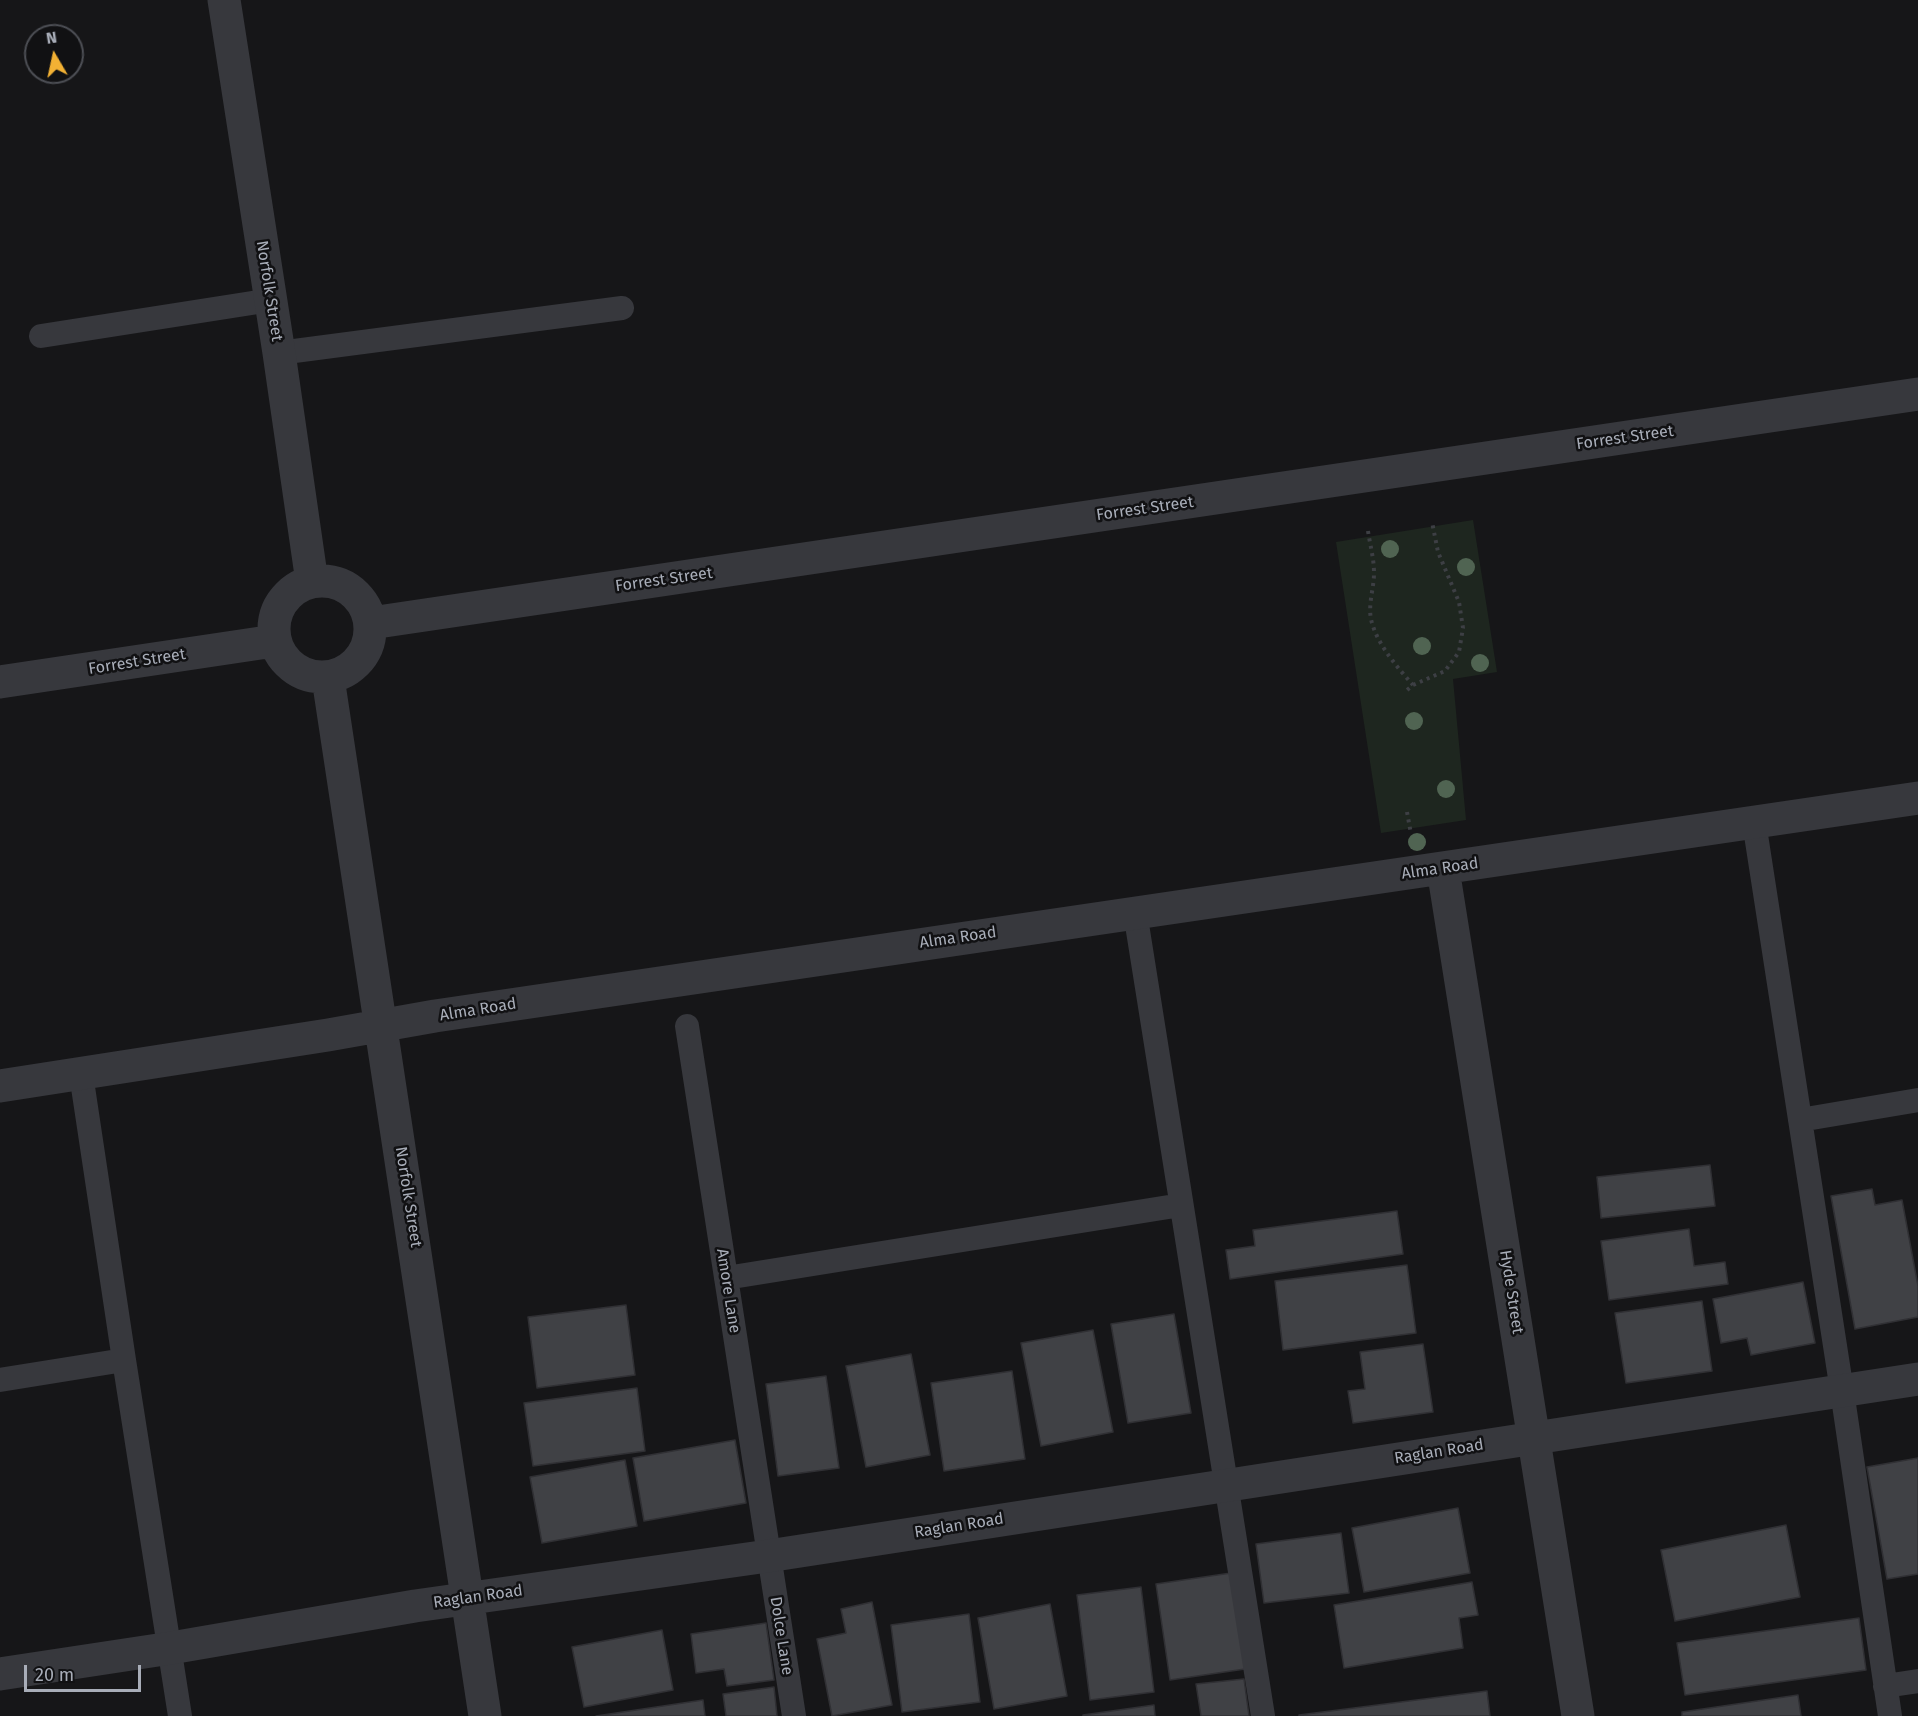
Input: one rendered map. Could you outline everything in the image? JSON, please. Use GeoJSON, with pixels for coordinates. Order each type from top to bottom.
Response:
{"type":"FeatureCollection","features":[{"type":"Feature","properties":{"kind":"street","name":"Norfolk Street"},"geometry":{"type":"LineString","coordinates":[[224,0],[312,582]]}},
{"type":"Feature","properties":{"kind":"street","name":"Forrest Street"},"geometry":{"type":"LineString","coordinates":[[371,623],[1918,394]]}},
{"type":"Feature","properties":{"kind":"street"},"geometry":{"type":"LineString","coordinates":[[312,582],[333,582],[351,590],[365,605],[371,623],[368,649],[352,669],[328,678],[305,675],[285,662],[274,641],[275,615],[289,594],[312,582]]}},
{"type":"Feature","properties":{"kind":"street","name":"Forrest Street"},"geometry":{"type":"LineString","coordinates":[[0,682],[274,641]]}},
{"type":"Feature","properties":{"kind":"street","name":"Norfolk Street"},"geometry":{"type":"LineString","coordinates":[[328,678],[485,1716]]}},
{"type":"Feature","properties":{"kind":"street","name":"Alma Road"},"geometry":{"type":"LineString","coordinates":[[0,1086],[1135,912],[1918,798]]}},
{"type":"Feature","properties":{"kind":"street","name":"Hyde Street"},"geometry":{"type":"LineString","coordinates":[[1443,868],[1578,1716]]}},
{"type":"Feature","properties":{"kind":"street","name":"Raglan Road"},"geometry":{"type":"LineString","coordinates":[[0,1674],[468,1599],[768,1556],[1918,1379]]}},
{"type":"Feature","properties":{"kind":"lane"},"geometry":{"type":"LineString","coordinates":[[41,336],[271,300]]}},
{"type":"Feature","properties":{"kind":"lane"},"geometry":{"type":"LineString","coordinates":[[279,353],[622,308]]}},
{"type":"Feature","properties":{"kind":"lane"},"geometry":{"type":"LineString","coordinates":[[1754,822],[1890,1716]]}},
{"type":"Feature","properties":{"kind":"lane"},"geometry":{"type":"LineString","coordinates":[[1135,912],[1263,1716]]}},
{"type":"Feature","properties":{"kind":"lane","name":"Amore Lane"},"geometry":{"type":"LineString","coordinates":[[687,1026],[768,1556]]}},
{"type":"Feature","properties":{"kind":"lane"},"geometry":{"type":"LineString","coordinates":[[81,1074],[180,1716]]}},
{"type":"Feature","properties":{"kind":"lane"},"geometry":{"type":"LineString","coordinates":[[1800,1120],[1918,1100]]}},
{"type":"Feature","properties":{"kind":"lane"},"geometry":{"type":"LineString","coordinates":[[726,1278],[1181,1205]]}},
{"type":"Feature","properties":{"kind":"lane"},"geometry":{"type":"LineString","coordinates":[[0,1380],[124,1360]]}},
{"type":"Feature","properties":{"kind":"lane","name":"Dolce Lane"},"geometry":{"type":"LineString","coordinates":[[768,1556],[794,1716]]}},
{"type":"Feature","properties":{"kind":"lane"},"geometry":{"type":"LineString","coordinates":[[1885,1686],[1918,1681]]}},
{"type":"Feature","properties":{"kind":"path"},"geometry":{"type":"LineString","coordinates":[[1406,691],[1413,685],[1445,671],[1460,652],[1464,628],[1459,602],[1438,552],[1432,522]]}},
{"type":"Feature","properties":{"kind":"path"},"geometry":{"type":"LineString","coordinates":[[1368,531],[1374,559],[1370,616],[1373,627],[1398,668],[1413,685]]}},
{"type":"Feature","properties":{"kind":"path"},"geometry":{"type":"LineString","coordinates":[[1407,812],[1411,834]]}},
{"type":"Feature","properties":{"kind":"shaded area"},"geometry":{"type":"Polygon","coordinates":[[[1473,520],[1497,672],[1453,679],[1466,820],[1381,833],[1336,542],[1473,520]]]}},
{"type":"Feature","properties":{"kind":"building"},"geometry":{"type":"Polygon","coordinates":[[[1710,1165],[1715,1206],[1601,1218],[1597,1177],[1710,1165]]]}},
{"type":"Feature","properties":{"kind":"building"},"geometry":{"type":"Polygon","coordinates":[[[1872,1189],[1875,1205],[1902,1200],[1918,1286],[1918,1317],[1855,1329],[1831,1196],[1872,1189]]]}},
{"type":"Feature","properties":{"kind":"building"},"geometry":{"type":"Polygon","coordinates":[[[1397,1211],[1403,1254],[1230,1279],[1226,1250],[1255,1246],[1253,1230],[1397,1211]]]}},
{"type":"Feature","properties":{"kind":"building"},"geometry":{"type":"Polygon","coordinates":[[[1689,1229],[1694,1266],[1725,1262],[1728,1284],[1609,1300],[1601,1241],[1689,1229]]]}},
{"type":"Feature","properties":{"kind":"building"},"geometry":{"type":"Polygon","coordinates":[[[1407,1265],[1416,1333],[1283,1350],[1275,1281],[1407,1265]]]}},
{"type":"Feature","properties":{"kind":"building"},"geometry":{"type":"Polygon","coordinates":[[[1803,1282],[1815,1343],[1751,1355],[1747,1338],[1721,1343],[1713,1299],[1803,1282]]]}},
{"type":"Feature","properties":{"kind":"building"},"geometry":{"type":"Polygon","coordinates":[[[1702,1301],[1712,1371],[1626,1383],[1615,1313],[1702,1301]]]}},
{"type":"Feature","properties":{"kind":"building"},"geometry":{"type":"Polygon","coordinates":[[[626,1305],[635,1375],[537,1388],[528,1317],[626,1305]]]}},
{"type":"Feature","properties":{"kind":"building"},"geometry":{"type":"Polygon","coordinates":[[[1174,1314],[1191,1413],[1128,1423],[1111,1324],[1174,1314]]]}},
{"type":"Feature","properties":{"kind":"building"},"geometry":{"type":"Polygon","coordinates":[[[1093,1330],[1113,1432],[1041,1446],[1021,1343],[1093,1330]]]}},
{"type":"Feature","properties":{"kind":"building"},"geometry":{"type":"Polygon","coordinates":[[[1423,1344],[1433,1412],[1353,1423],[1348,1391],[1365,1389],[1360,1352],[1423,1344]]]}},
{"type":"Feature","properties":{"kind":"building"},"geometry":{"type":"Polygon","coordinates":[[[911,1354],[930,1455],[866,1467],[846,1366],[911,1354]]]}},
{"type":"Feature","properties":{"kind":"building"},"geometry":{"type":"Polygon","coordinates":[[[1012,1371],[1025,1459],[944,1471],[931,1383],[1012,1371]]]}},
{"type":"Feature","properties":{"kind":"building"},"geometry":{"type":"Polygon","coordinates":[[[826,1376],[839,1468],[778,1476],[766,1384],[826,1376]]]}},
{"type":"Feature","properties":{"kind":"building"},"geometry":{"type":"Polygon","coordinates":[[[637,1388],[645,1451],[533,1466],[524,1403],[637,1388]]]}},
{"type":"Feature","properties":{"kind":"building"},"geometry":{"type":"Polygon","coordinates":[[[735,1440],[746,1503],[644,1521],[633,1458],[735,1440]]]}},
{"type":"Feature","properties":{"kind":"building"},"geometry":{"type":"Polygon","coordinates":[[[1918,1458],[1918,1574],[1887,1579],[1867,1467],[1918,1458]]]}},
{"type":"Feature","properties":{"kind":"building"},"geometry":{"type":"Polygon","coordinates":[[[625,1460],[637,1526],[542,1543],[530,1477],[625,1460]]]}},
{"type":"Feature","properties":{"kind":"building"},"geometry":{"type":"Polygon","coordinates":[[[1458,1508],[1470,1573],[1364,1592],[1352,1528],[1458,1508]]]}},
{"type":"Feature","properties":{"kind":"building"},"geometry":{"type":"Polygon","coordinates":[[[1786,1525],[1800,1597],[1675,1621],[1661,1550],[1786,1525]]]}},
{"type":"Feature","properties":{"kind":"building"},"geometry":{"type":"Polygon","coordinates":[[[1341,1533],[1349,1593],[1264,1603],[1256,1544],[1341,1533]]]}},
{"type":"Feature","properties":{"kind":"building"},"geometry":{"type":"Polygon","coordinates":[[[1231,1573],[1245,1669],[1170,1680],[1156,1584],[1231,1573]]]}},
{"type":"Feature","properties":{"kind":"building"},"geometry":{"type":"Polygon","coordinates":[[[1472,1582],[1478,1615],[1459,1618],[1463,1648],[1344,1668],[1334,1605],[1472,1582]]]}},
{"type":"Feature","properties":{"kind":"building"},"geometry":{"type":"Polygon","coordinates":[[[1141,1587],[1154,1692],[1090,1700],[1077,1595],[1141,1587]]]}},
{"type":"Feature","properties":{"kind":"building"},"geometry":{"type":"Polygon","coordinates":[[[872,1602],[892,1705],[832,1716],[817,1639],[846,1633],[841,1609],[872,1602]]]}},
{"type":"Feature","properties":{"kind":"building"},"geometry":{"type":"Polygon","coordinates":[[[1050,1604],[1067,1696],[994,1709],[978,1618],[1050,1604]]]}},
{"type":"Feature","properties":{"kind":"building"},"geometry":{"type":"Polygon","coordinates":[[[969,1614],[980,1702],[902,1712],[891,1625],[969,1614]]]}},
{"type":"Feature","properties":{"kind":"building"},"geometry":{"type":"Polygon","coordinates":[[[1859,1618],[1866,1670],[1685,1695],[1677,1643],[1859,1618]]]}},
{"type":"Feature","properties":{"kind":"building"},"geometry":{"type":"Polygon","coordinates":[[[766,1623],[774,1680],[727,1686],[724,1669],[696,1673],[691,1634],[766,1623]]]}},
{"type":"Feature","properties":{"kind":"building"},"geometry":{"type":"Polygon","coordinates":[[[662,1630],[673,1690],[584,1707],[572,1647],[662,1630]]]}},
{"type":"Feature","properties":{"kind":"building"},"geometry":{"type":"Polygon","coordinates":[[[1244,1679],[1249,1716],[1201,1716],[1196,1684],[1244,1679]]]}},
{"type":"Feature","properties":{"kind":"building"},"geometry":{"type":"Polygon","coordinates":[[[774,1687],[777,1716],[726,1716],[723,1694],[774,1687]]]}},
{"type":"Feature","properties":{"kind":"building"},"geometry":{"type":"Polygon","coordinates":[[[1487,1691],[1490,1716],[1299,1716],[1299,1715],[1487,1691]]]}},
{"type":"Feature","properties":{"kind":"building"},"geometry":{"type":"Polygon","coordinates":[[[1798,1695],[1801,1716],[1682,1716],[1682,1712],[1798,1695]]]}},
{"type":"Feature","properties":{"kind":"building"},"geometry":{"type":"Polygon","coordinates":[[[703,1700],[705,1716],[596,1716],[703,1700]]]}},
{"type":"Feature","properties":{"kind":"building"},"geometry":{"type":"Polygon","coordinates":[[[1154,1705],[1155,1716],[1083,1716],[1083,1715],[1154,1705]]]}}]}
